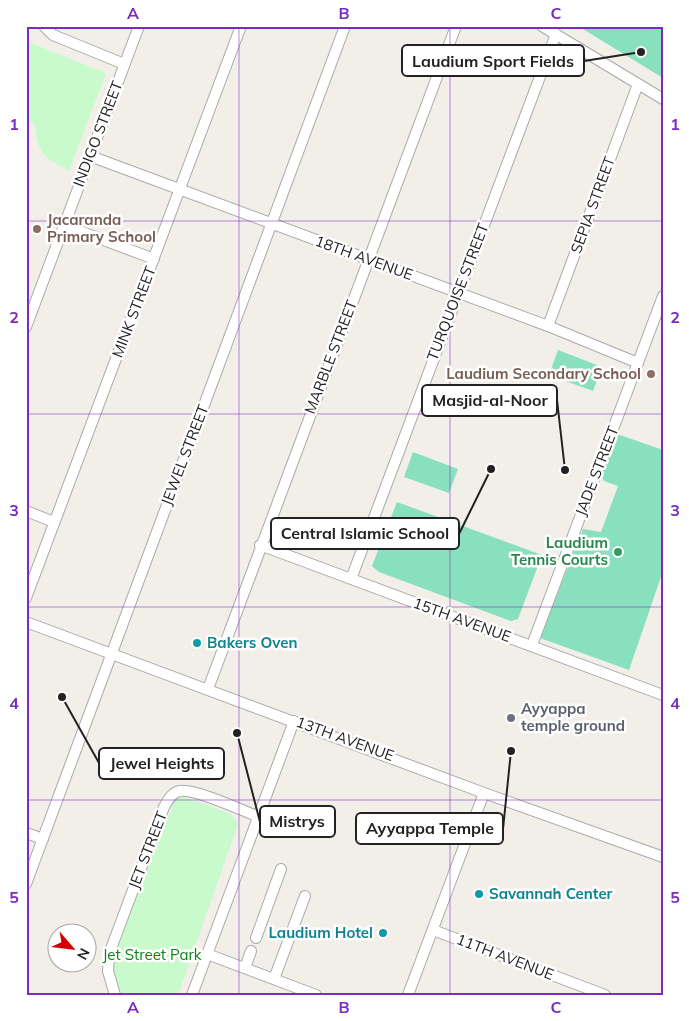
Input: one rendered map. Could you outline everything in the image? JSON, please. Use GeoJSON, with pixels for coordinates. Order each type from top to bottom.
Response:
{"type":"FeatureCollection","features":[{"type":"Feature","properties":{"kind":"street"},"geometry":{"type":"LineString","coordinates":[[44,26],[53,35],[124,64]]}},
{"type":"Feature","properties":{"kind":"street","name":"INDIGO STREET"},"geometry":{"type":"LineString","coordinates":[[26,327],[138,26]]}},
{"type":"Feature","properties":{"kind":"street","name":"MINK STREET"},"geometry":{"type":"LineString","coordinates":[[26,598],[241,26]]}},
{"type":"Feature","properties":{"kind":"street","name":"JEWEL STREET"},"geometry":{"type":"LineString","coordinates":[[26,884],[345,26]]}},
{"type":"Feature","properties":{"kind":"street","name":"MARBLE STREET"},"geometry":{"type":"LineString","coordinates":[[208,689],[260,545],[456,26]]}},
{"type":"Feature","properties":{"kind":"street"},"geometry":{"type":"LineString","coordinates":[[542,26],[663,99]]}},
{"type":"Feature","properties":{"kind":"street","name":"TURQUOISE STREET"},"geometry":{"type":"LineString","coordinates":[[352,579],[556,34]]}},
{"type":"Feature","properties":{"kind":"street","name":"SEPIA STREET"},"geometry":{"type":"LineString","coordinates":[[548,326],[638,84]]}},
{"type":"Feature","properties":{"kind":"street","name":"18TH AVENUE"},"geometry":{"type":"LineString","coordinates":[[90,156],[548,326],[638,363]]}},
{"type":"Feature","properties":{"kind":"street"},"geometry":{"type":"LineString","coordinates":[[64,225],[154,258]]}},
{"type":"Feature","properties":{"kind":"street","name":"JADE STREET"},"geometry":{"type":"LineString","coordinates":[[532,645],[663,296]]}},
{"type":"Feature","properties":{"kind":"street"},"geometry":{"type":"LineString","coordinates":[[26,511],[54,522]]}},
{"type":"Feature","properties":{"kind":"street","name":"15TH AVENUE"},"geometry":{"type":"LineString","coordinates":[[260,545],[663,695]]}},
{"type":"Feature","properties":{"kind":"street","name":"13TH AVENUE"},"geometry":{"type":"LineString","coordinates":[[26,622],[111,652],[484,793],[663,857]]}},
{"type":"Feature","properties":{"kind":"street"},"geometry":{"type":"LineString","coordinates":[[192,995],[294,721]]}},
{"type":"Feature","properties":{"kind":"street","name":"JET STREET"},"geometry":{"type":"LineString","coordinates":[[116,995],[108,972],[109,954],[164,807],[170,798],[179,791],[189,790],[259,817]]}},
{"type":"Feature","properties":{"kind":"street"},"geometry":{"type":"LineString","coordinates":[[408,995],[484,793]]}},
{"type":"Feature","properties":{"kind":"street"},"geometry":{"type":"LineString","coordinates":[[26,833],[43,839]]}},
{"type":"Feature","properties":{"kind":"street"},"geometry":{"type":"LineString","coordinates":[[256,938],[281,869]]}},
{"type":"Feature","properties":{"kind":"street"},"geometry":{"type":"LineString","coordinates":[[274,979],[305,896]]}},
{"type":"Feature","properties":{"kind":"street","name":"11TH AVENUE"},"geometry":{"type":"LineString","coordinates":[[432,930],[605,995]]}},
{"type":"Feature","properties":{"kind":"street"},"geometry":{"type":"LineString","coordinates":[[245,968],[251,951]]}},
{"type":"Feature","properties":{"kind":"street"},"geometry":{"type":"LineString","coordinates":[[207,954],[274,979],[298,992],[316,995]]}},
{"type":"Feature","properties":{"kind":"green space"},"geometry":{"type":"Polygon","coordinates":[[[578,26],[663,26],[663,78],[578,26]]]}},
{"type":"Feature","properties":{"kind":"green space"},"geometry":{"type":"Polygon","coordinates":[[[26,41],[106,73],[69,171],[43,154],[38,142],[35,124],[26,121],[26,41]]]}},
{"type":"Feature","properties":{"kind":"green space"},"geometry":{"type":"Polygon","coordinates":[[[558,350],[602,367],[593,391],[549,375],[558,350]]]}},
{"type":"Feature","properties":{"kind":"green space","name":"Laudium Tennis Courts"},"geometry":{"type":"Polygon","coordinates":[[[617,434],[663,450],[663,571],[629,670],[540,638],[583,529],[601,532],[618,486],[604,481],[601,477],[617,434]]]}},
{"type":"Feature","properties":{"kind":"green space"},"geometry":{"type":"Polygon","coordinates":[[[413,452],[458,469],[449,493],[404,477],[413,452]]]}},
{"type":"Feature","properties":{"kind":"green space"},"geometry":{"type":"Polygon","coordinates":[[[397,502],[542,555],[518,619],[511,621],[379,572],[372,566],[397,502]]]}},
{"type":"Feature","properties":{"kind":"green space","name":"Jet Street Park"},"geometry":{"type":"Polygon","coordinates":[[[184,797],[231,814],[238,824],[178,995],[123,995],[115,984],[112,958],[175,800],[184,797]]]}},
{"type":"Feature","properties":{"kind":"place","name":"Laudium Sport Fields"},"geometry":{"type":"Point","coordinates":[641,52]}},
{"type":"Feature","properties":{"kind":"place","name":"Jacaranda Primary School"},"geometry":{"type":"Point","coordinates":[37,229]}},
{"type":"Feature","properties":{"kind":"place","name":"Laudium Secondary School"},"geometry":{"type":"Point","coordinates":[651,374]}},
{"type":"Feature","properties":{"kind":"place","name":"Central Islamic School"},"geometry":{"type":"Point","coordinates":[491,469]}},
{"type":"Feature","properties":{"kind":"place","name":"Masjid-al-Noor"},"geometry":{"type":"Point","coordinates":[565,470]}},
{"type":"Feature","properties":{"kind":"place","name":"Laudium Tennis Courts"},"geometry":{"type":"Point","coordinates":[618,552]}},
{"type":"Feature","properties":{"kind":"place","name":"Bakers Oven"},"geometry":{"type":"Point","coordinates":[197,643]}},
{"type":"Feature","properties":{"kind":"place","name":"Jewel Heights"},"geometry":{"type":"Point","coordinates":[62,697]}},
{"type":"Feature","properties":{"kind":"place","name":"Ayyappa temple ground"},"geometry":{"type":"Point","coordinates":[511,718]}},
{"type":"Feature","properties":{"kind":"place","name":"Mistrys"},"geometry":{"type":"Point","coordinates":[237,733]}},
{"type":"Feature","properties":{"kind":"place","name":"Ayyappa Temple"},"geometry":{"type":"Point","coordinates":[511,751]}},
{"type":"Feature","properties":{"kind":"place","name":"Savannah Center"},"geometry":{"type":"Point","coordinates":[479,894]}},
{"type":"Feature","properties":{"kind":"place","name":"Laudium Hotel"},"geometry":{"type":"Point","coordinates":[383,933]}}]}
